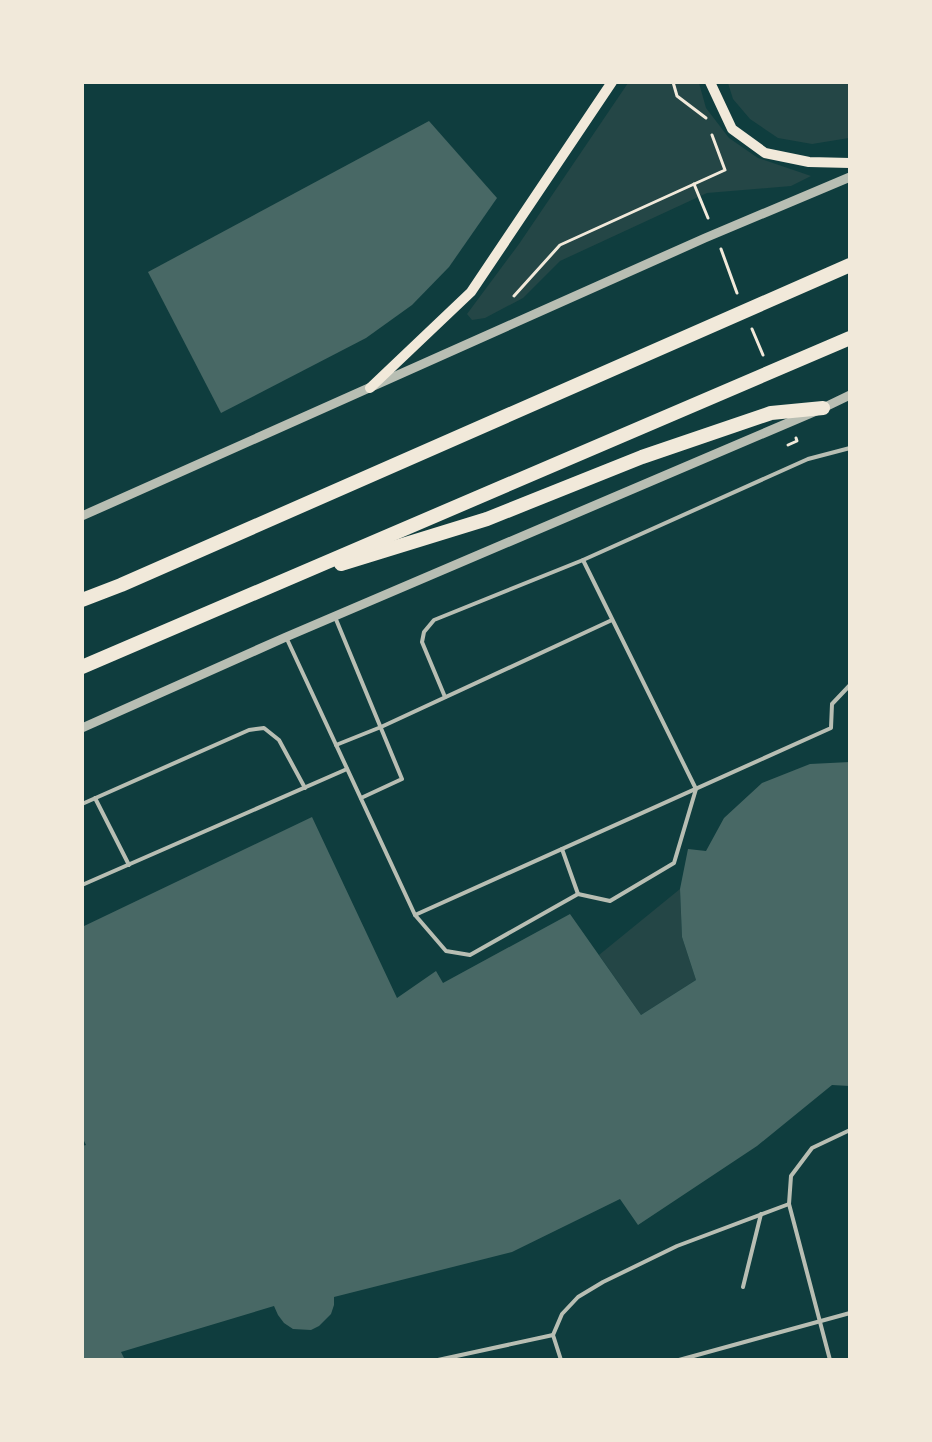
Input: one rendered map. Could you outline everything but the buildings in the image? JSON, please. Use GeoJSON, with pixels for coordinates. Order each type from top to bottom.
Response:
{"type":"FeatureCollection","features":[{"type":"Feature","properties":{"kind":"highway"},"geometry":{"type":"LineString","coordinates":[[82,600],[139,577],[850,265]]}},
{"type":"Feature","properties":{"kind":"highway"},"geometry":{"type":"LineString","coordinates":[[82,666],[850,338]]}},
{"type":"Feature","properties":{"kind":"highway"},"geometry":{"type":"LineString","coordinates":[[271,585],[486,519],[642,457],[770,413],[822,408]]}},
{"type":"Feature","properties":{"kind":"main road"},"geometry":{"type":"LineString","coordinates":[[370,388],[471,292],[612,82]]}},
{"type":"Feature","properties":{"kind":"main road"},"geometry":{"type":"LineString","coordinates":[[710,82],[732,129],[765,153],[809,162],[850,163]]}},
{"type":"Feature","properties":{"kind":"street"},"geometry":{"type":"LineString","coordinates":[[82,516],[705,238],[850,177]]}},
{"type":"Feature","properties":{"kind":"street"},"geometry":{"type":"LineString","coordinates":[[82,728],[286,637],[822,408],[850,394]]}},
{"type":"Feature","properties":{"kind":"lane"},"geometry":{"type":"LineString","coordinates":[[445,697],[422,642],[424,632],[434,620],[583,560],[808,459],[848,448],[850,455]]}},
{"type":"Feature","properties":{"kind":"lane"},"geometry":{"type":"LineString","coordinates":[[286,637],[415,915],[446,951],[470,955],[578,894],[610,901],[674,863],[696,789],[583,560]]}},
{"type":"Feature","properties":{"kind":"lane"},"geometry":{"type":"LineString","coordinates":[[335,617],[402,778],[360,798]]}},
{"type":"Feature","properties":{"kind":"lane"},"geometry":{"type":"LineString","coordinates":[[336,745],[381,727],[612,620]]}},
{"type":"Feature","properties":{"kind":"lane"},"geometry":{"type":"LineString","coordinates":[[415,915],[831,728],[832,704],[850,685]]}},
{"type":"Feature","properties":{"kind":"lane"},"geometry":{"type":"LineString","coordinates":[[82,804],[248,730],[264,728],[279,740],[305,788]]}},
{"type":"Feature","properties":{"kind":"lane"},"geometry":{"type":"LineString","coordinates":[[82,885],[347,770]]}},
{"type":"Feature","properties":{"kind":"lane"},"geometry":{"type":"LineString","coordinates":[[95,798],[129,865]]}},
{"type":"Feature","properties":{"kind":"lane"},"geometry":{"type":"LineString","coordinates":[[562,849],[578,894]]}},
{"type":"Feature","properties":{"kind":"lane"},"geometry":{"type":"LineString","coordinates":[[830,1360],[789,1204],[791,1176],[812,1148],[850,1130]]}},
{"type":"Feature","properties":{"kind":"lane"},"geometry":{"type":"LineString","coordinates":[[561,1360],[553,1335],[562,1314],[578,1296],[677,1246],[789,1204]]}},
{"type":"Feature","properties":{"kind":"lane"},"geometry":{"type":"LineString","coordinates":[[743,1287],[761,1214]]}},
{"type":"Feature","properties":{"kind":"lane"},"geometry":{"type":"LineString","coordinates":[[679,1360],[850,1313]]}},
{"type":"Feature","properties":{"kind":"lane"},"geometry":{"type":"LineString","coordinates":[[438,1360],[553,1335]]}},
{"type":"Feature","properties":{"kind":"path"},"geometry":{"type":"LineString","coordinates":[[514,296],[560,245],[725,170],[706,118],[677,96],[672,82]]}},
{"type":"Feature","properties":{"kind":"path"},"geometry":{"type":"LineString","coordinates":[[694,184],[712,225]]}},
{"type":"Feature","properties":{"kind":"path"},"geometry":{"type":"LineString","coordinates":[[718,242],[738,294]]}},
{"type":"Feature","properties":{"kind":"path"},"geometry":{"type":"LineString","coordinates":[[751,327],[765,359]]}},
{"type":"Feature","properties":{"kind":"path"},"geometry":{"type":"LineString","coordinates":[[779,448],[797,441],[794,434]]}},
{"type":"Feature","properties":{"kind":"shaded area"},"geometry":{"type":"Polygon","coordinates":[[[628,83],[699,83],[706,108],[729,138],[758,158],[811,176],[791,186],[707,193],[560,261],[523,298],[485,318],[472,320],[467,314],[519,244],[628,83]]]}},
{"type":"Feature","properties":{"kind":"shaded area"},"geometry":{"type":"Polygon","coordinates":[[[728,83],[849,83],[849,138],[812,144],[778,138],[750,119],[733,99],[728,83]]]}},
{"type":"Feature","properties":{"kind":"shaded area"},"geometry":{"type":"Polygon","coordinates":[[[680,889],[682,937],[696,980],[641,1015],[599,955],[680,889]]]}}]}
